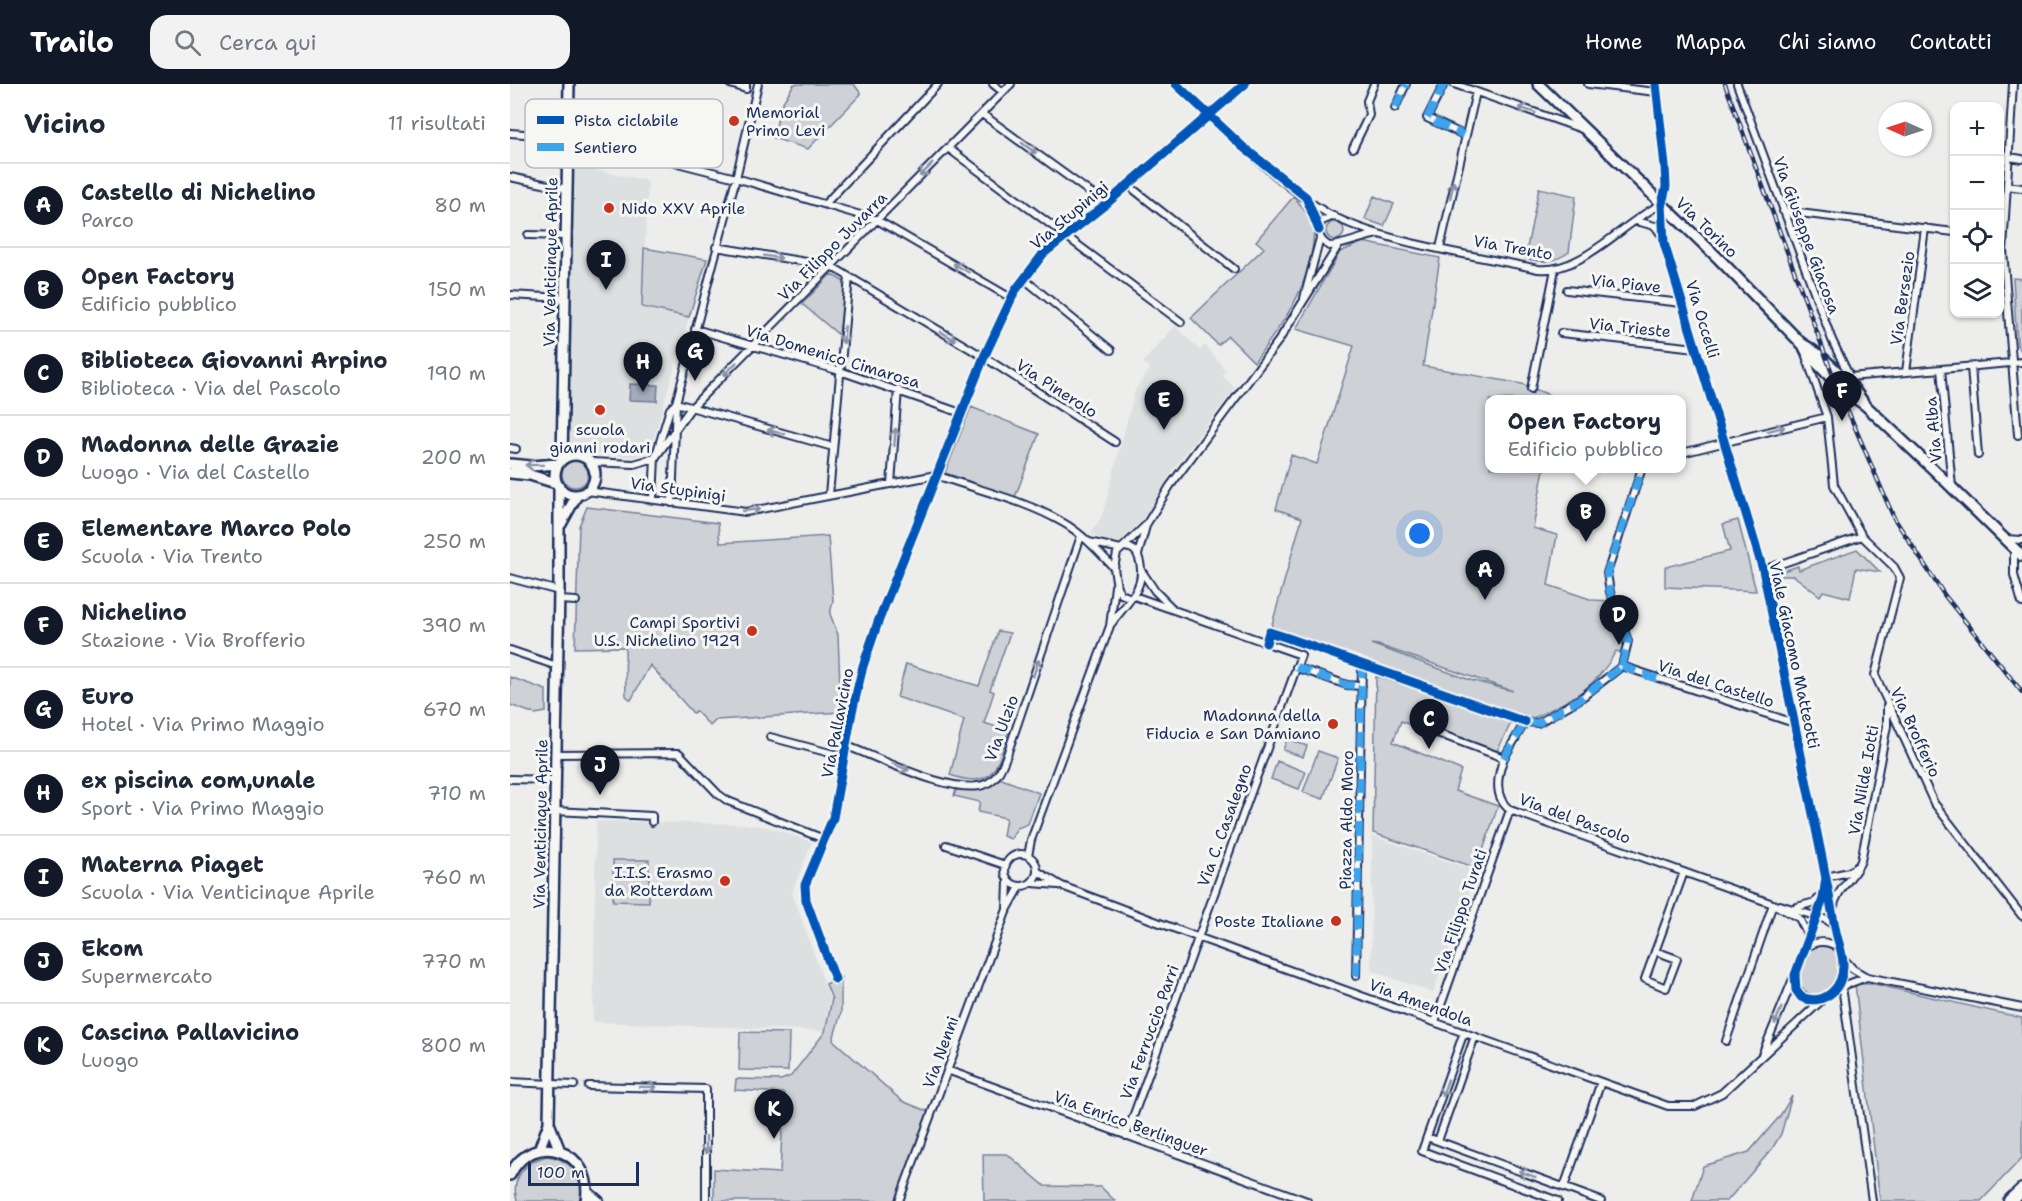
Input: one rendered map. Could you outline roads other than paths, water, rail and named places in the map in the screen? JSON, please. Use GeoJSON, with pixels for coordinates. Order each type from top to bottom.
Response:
{"type":"FeatureCollection","features":[{"type":"Feature","properties":{"kind":"highway"},"geometry":{"type":"LineString","coordinates":[[2010,1201],[2022,1190]]}},
{"type":"Feature","properties":{"kind":"street","name":"Via Venticinque Aprile"},"geometry":{"type":"LineString","coordinates":[[569,84],[569,99]]}},
{"type":"Feature","properties":{"kind":"street"},"geometry":{"type":"LineString","coordinates":[[730,84],[746,86]]}},
{"type":"Feature","properties":{"kind":"street"},"geometry":{"type":"LineString","coordinates":[[653,499],[655,458],[670,410],[676,403],[736,178],[758,84]]}},
{"type":"Feature","properties":{"kind":"street"},"geometry":{"type":"LineString","coordinates":[[825,204],[938,84]]}},
{"type":"Feature","properties":{"kind":"street"},"geometry":{"type":"LineString","coordinates":[[993,84],[1003,92]]}},
{"type":"Feature","properties":{"kind":"street","name":"Via Filippo Juvarra"},"geometry":{"type":"LineString","coordinates":[[655,458],[690,409],[1011,84]]}},
{"type":"Feature","properties":{"kind":"street"},"geometry":{"type":"LineString","coordinates":[[1176,84],[1210,117]]}},
{"type":"Feature","properties":{"kind":"street","name":"Via Stupinigi"},"geometry":{"type":"LineString","coordinates":[[582,493],[653,499],[746,512],[936,475],[984,357],[1011,298],[1043,254],[1210,117],[1245,84]]}},
{"type":"Feature","properties":{"kind":"street"},"geometry":{"type":"LineString","coordinates":[[1353,148],[1369,115],[1367,101],[1374,84]]}},
{"type":"Feature","properties":{"kind":"street"},"geometry":{"type":"LineString","coordinates":[[1395,108],[1406,84]]}},
{"type":"Feature","properties":{"kind":"street"},"geometry":{"type":"LineString","coordinates":[[1444,84],[1427,118],[1464,135]]}},
{"type":"Feature","properties":{"kind":"street"},"geometry":{"type":"LineString","coordinates":[[1454,84],[1583,129]]}},
{"type":"Feature","properties":{"kind":"street","name":"Via Torino"},"geometry":{"type":"LineString","coordinates":[[1538,84],[1802,343],[1846,377],[1865,405]]}},
{"type":"Feature","properties":{"kind":"street"},"geometry":{"type":"LineString","coordinates":[[1588,84],[1656,92]]}},
{"type":"Feature","properties":{"kind":"street","name":"Via Occelli"},"geometry":{"type":"LineString","coordinates":[[1656,84],[1666,187],[1662,204],[1664,238],[1725,442]]}},
{"type":"Feature","properties":{"kind":"street","name":"Via Giuseppe Giacosa"},"geometry":{"type":"LineString","coordinates":[[1737,84],[1846,377]]}},
{"type":"Feature","properties":{"kind":"street"},"geometry":{"type":"LineString","coordinates":[[2004,217],[2013,84]]}},
{"type":"Feature","properties":{"kind":"street"},"geometry":{"type":"LineString","coordinates":[[1440,248],[1464,135],[1476,92]]}},
{"type":"Feature","properties":{"kind":"street"},"geometry":{"type":"LineString","coordinates":[[1552,118],[1558,105]]}},
{"type":"Feature","properties":{"kind":"street"},"geometry":{"type":"LineString","coordinates":[[982,114],[1106,204]]}},
{"type":"Feature","properties":{"kind":"street"},"geometry":{"type":"LineString","coordinates":[[1025,855],[1110,626],[1115,558],[1146,525],[1170,486],[1300,310],[1338,246],[1346,241],[1349,233],[1345,221],[1306,197],[1220,127]]}},
{"type":"Feature","properties":{"kind":"street"},"geometry":{"type":"LineString","coordinates":[[510,133],[525,134]]}},
{"type":"Feature","properties":{"kind":"street"},"geometry":{"type":"LineString","coordinates":[[948,148],[1181,322]]}},
{"type":"Feature","properties":{"kind":"street"},"geometry":{"type":"LineString","coordinates":[[2009,157],[2022,159]]}},
{"type":"Feature","properties":{"kind":"street","name":"Via Venticinque Aprile"},"geometry":{"type":"LineString","coordinates":[[560,461],[563,442],[567,168]]}},
{"type":"Feature","properties":{"kind":"street"},"geometry":{"type":"LineString","coordinates":[[697,168],[877,220],[1011,298]]}},
{"type":"Feature","properties":{"kind":"street"},"geometry":{"type":"LineString","coordinates":[[510,177],[567,189]]}},
{"type":"Feature","properties":{"kind":"street"},"geometry":{"type":"LineString","coordinates":[[1128,185],[1234,269]]}},
{"type":"Feature","properties":{"kind":"street"},"geometry":{"type":"LineString","coordinates":[[2007,186],[2022,188]]}},
{"type":"Feature","properties":{"kind":"street"},"geometry":{"type":"LineString","coordinates":[[1300,310],[1312,274],[1320,237],[1306,197]]}},
{"type":"Feature","properties":{"kind":"street","name":"Via Trento"},"geometry":{"type":"LineString","coordinates":[[1345,221],[1378,234],[1538,269],[1555,269],[1571,263],[1662,204]]}},
{"type":"Feature","properties":{"kind":"street"},"geometry":{"type":"LineString","coordinates":[[1783,211],[1950,231]]}},
{"type":"Feature","properties":{"kind":"street"},"geometry":{"type":"LineString","coordinates":[[1319,230],[1326,218],[1335,216]]}},
{"type":"Feature","properties":{"kind":"street"},"geometry":{"type":"LineString","coordinates":[[1635,221],[1655,226],[1664,238]]}},
{"type":"Feature","properties":{"kind":"street","name":"Via Bersezio"},"geometry":{"type":"LineString","coordinates":[[1906,372],[1925,228]]}},
{"type":"Feature","properties":{"kind":"street","name":"Via Trento"},"geometry":{"type":"LineString","coordinates":[[1346,241],[1378,234]]}},
{"type":"Feature","properties":{"kind":"street"},"geometry":{"type":"LineString","coordinates":[[528,235],[566,236]]}},
{"type":"Feature","properties":{"kind":"street"},"geometry":{"type":"LineString","coordinates":[[1320,237],[1329,246],[1338,246]]}},
{"type":"Feature","properties":{"kind":"street","name":"Via Pinerolo"},"geometry":{"type":"LineString","coordinates":[[716,247],[831,266],[984,357],[1116,442]]}},
{"type":"Feature","properties":{"kind":"street"},"geometry":{"type":"LineString","coordinates":[[2004,260],[2018,435]]}},
{"type":"Feature","properties":{"kind":"street"},"geometry":{"type":"LineString","coordinates":[[1532,389],[1555,269]]}},
{"type":"Feature","properties":{"kind":"street"},"geometry":{"type":"LineString","coordinates":[[829,495],[849,276]]}},
{"type":"Feature","properties":{"kind":"street"},"geometry":{"type":"LineString","coordinates":[[1024,279],[1111,350]]}},
{"type":"Feature","properties":{"kind":"street","name":"Via Piave"},"geometry":{"type":"LineString","coordinates":[[1567,290],[1682,303]]}},
{"type":"Feature","properties":{"kind":"street"},"geometry":{"type":"LineString","coordinates":[[510,295],[564,298]]}},
{"type":"Feature","properties":{"kind":"street","name":"Via Domenico Cimarosa"},"geometry":{"type":"LineString","coordinates":[[695,328],[898,389],[961,413]]}},
{"type":"Feature","properties":{"kind":"street","name":"Via Trieste"},"geometry":{"type":"LineString","coordinates":[[1561,333],[1696,348]]}},
{"type":"Feature","properties":{"kind":"street","name":"Via Torino"},"geometry":{"type":"LineString","coordinates":[[1802,343],[1807,354],[1842,389],[1865,405],[2022,556]]}},
{"type":"Feature","properties":{"kind":"street","name":"Via Brofferio"},"geometry":{"type":"LineString","coordinates":[[1802,343],[1827,417],[1834,485],[1862,536],[1894,567],[1900,578],[1875,675],[1935,803],[2022,916]]}},
{"type":"Feature","properties":{"kind":"street"},"geometry":{"type":"LineString","coordinates":[[1846,377],[2022,362]]}},
{"type":"Feature","properties":{"kind":"street"},"geometry":{"type":"LineString","coordinates":[[1971,367],[1978,455]]}},
{"type":"Feature","properties":{"kind":"street","name":"Via Alba"},"geometry":{"type":"LineString","coordinates":[[1941,369],[1952,488]]}},
{"type":"Feature","properties":{"kind":"street"},"geometry":{"type":"LineString","coordinates":[[891,484],[898,389]]}},
{"type":"Feature","properties":{"kind":"street"},"geometry":{"type":"LineString","coordinates":[[676,403],[690,409],[833,447]]}},
{"type":"Feature","properties":{"kind":"street","name":"Via Filippo Juvarra"},"geometry":{"type":"LineString","coordinates":[[672,503],[676,403]]}},
{"type":"Feature","properties":{"kind":"street"},"geometry":{"type":"LineString","coordinates":[[1686,452],[1827,417]]}},
{"type":"Feature","properties":{"kind":"street"},"geometry":{"type":"LineString","coordinates":[[563,442],[575,455],[591,462],[634,464],[655,458]]}},
{"type":"Feature","properties":{"kind":"street","name":"Viale Giacomo Matteotti"},"geometry":{"type":"LineString","coordinates":[[1725,442],[1763,570],[1840,952]]}},
{"type":"Feature","properties":{"kind":"street"},"geometry":{"type":"LineString","coordinates":[[510,464],[531,466],[560,461],[575,455]]}},
{"type":"Feature","properties":{"kind":"street"},"geometry":{"type":"LineString","coordinates":[[557,485],[555,473],[560,461]]}},
{"type":"Feature","properties":{"kind":"street"},"geometry":{"type":"LineString","coordinates":[[510,473],[557,485],[567,494],[582,493],[593,483],[595,472],[591,462]]}},
{"type":"Feature","properties":{"kind":"street"},"geometry":{"type":"LineString","coordinates":[[1622,666],[1628,641],[1610,592],[1607,573],[1640,473]]}},
{"type":"Feature","properties":{"kind":"street"},"geometry":{"type":"LineString","coordinates":[[936,475],[1042,512],[1064,523],[1088,542],[1114,568]]}},
{"type":"Feature","properties":{"kind":"street","name":"Via Pallavicino"},"geometry":{"type":"LineString","coordinates":[[835,979],[805,894],[807,877],[833,818],[863,666],[936,475]]}},
{"type":"Feature","properties":{"kind":"street","name":"Via Venticinque Aprile"},"geometry":{"type":"LineString","coordinates":[[539,1150],[549,1123],[560,526],[557,485]]}},
{"type":"Feature","properties":{"kind":"street","name":"Via Venticinque Aprile"},"geometry":{"type":"LineString","coordinates":[[560,526],[582,493]]}},
{"type":"Feature","properties":{"kind":"street"},"geometry":{"type":"LineString","coordinates":[[1146,525],[1138,555],[1143,573],[1155,591],[1175,610]]}},
{"type":"Feature","properties":{"kind":"street","name":"Via Ulzio"},"geometry":{"type":"LineString","coordinates":[[847,746],[926,777],[949,783],[977,786],[993,779],[1001,771],[1008,752],[1081,536]]}},
{"type":"Feature","properties":{"kind":"street"},"geometry":{"type":"LineString","coordinates":[[1763,570],[1862,536]]}},
{"type":"Feature","properties":{"kind":"street"},"geometry":{"type":"LineString","coordinates":[[2005,539],[2022,540]]}},
{"type":"Feature","properties":{"kind":"street"},"geometry":{"type":"LineString","coordinates":[[1088,542],[1130,548],[1138,555]]}},
{"type":"Feature","properties":{"kind":"street"},"geometry":{"type":"LineString","coordinates":[[2014,548],[2014,576],[2022,603]]}},
{"type":"Feature","properties":{"kind":"street"},"geometry":{"type":"LineString","coordinates":[[1110,626],[1140,587],[1143,573]]}},
{"type":"Feature","properties":{"kind":"street"},"geometry":{"type":"LineString","coordinates":[[510,578],[576,601]]}},
{"type":"Feature","properties":{"kind":"street"},"geometry":{"type":"LineString","coordinates":[[1115,580],[1121,594],[1175,610]]}},
{"type":"Feature","properties":{"kind":"street","name":"Via C. Casalegno"},"geometry":{"type":"LineString","coordinates":[[1175,610],[1301,655],[1197,937]]}},
{"type":"Feature","properties":{"kind":"street"},"geometry":{"type":"LineString","coordinates":[[510,650],[557,666]]}},
{"type":"Feature","properties":{"kind":"street","name":"Piazza Aldo Moro"},"geometry":{"type":"LineString","coordinates":[[1356,976],[1362,664]]}},
{"type":"Feature","properties":{"kind":"street","name":"Via del Castello"},"geometry":{"type":"LineString","coordinates":[[1622,666],[1794,723]]}},
{"type":"Feature","properties":{"kind":"street","name":"Via del Pascolo"},"geometry":{"type":"LineString","coordinates":[[1622,666],[1580,699],[1538,723],[1525,722],[1504,758],[1498,776],[1498,792],[1504,806],[1773,904],[1802,921],[1808,940]]}},
{"type":"Feature","properties":{"kind":"street"},"geometry":{"type":"LineString","coordinates":[[1296,667],[1347,685],[1362,686]]}},
{"type":"Feature","properties":{"kind":"street","name":"Via Nilde Iotti"},"geometry":{"type":"LineString","coordinates":[[1859,865],[1887,726],[1885,699]]}},
{"type":"Feature","properties":{"kind":"street"},"geometry":{"type":"LineString","coordinates":[[1432,731],[1504,758]]}},
{"type":"Feature","properties":{"kind":"street"},"geometry":{"type":"LineString","coordinates":[[770,737],[845,758]]}},
{"type":"Feature","properties":{"kind":"street"},"geometry":{"type":"LineString","coordinates":[[556,754],[679,753],[718,794],[728,801],[824,839]]}},
{"type":"Feature","properties":{"kind":"street"},"geometry":{"type":"LineString","coordinates":[[510,779],[556,780]]}},
{"type":"Feature","properties":{"kind":"street","name":"Via Filippo Turati"},"geometry":{"type":"LineString","coordinates":[[1435,1022],[1510,810]]}},
{"type":"Feature","properties":{"kind":"street"},"geometry":{"type":"LineString","coordinates":[[555,811],[652,816],[651,822]]}},
{"type":"Feature","properties":{"kind":"street"},"geometry":{"type":"LineString","coordinates":[[946,845],[1005,866]]}},
{"type":"Feature","properties":{"kind":"street"},"geometry":{"type":"LineString","coordinates":[[1025,855],[1036,864],[1037,871],[1032,883],[1020,887],[1008,882],[1005,866],[1010,858],[1025,855]]}},
{"type":"Feature","properties":{"kind":"street"},"geometry":{"type":"LineString","coordinates":[[1859,865],[1849,872],[1826,877],[1824,892],[1795,975],[1794,984],[1801,998],[1817,1001],[1824,999],[1842,986],[1868,977]]}},
{"type":"Feature","properties":{"kind":"street"},"geometry":{"type":"LineString","coordinates":[[1833,912],[1841,887],[1853,876],[1859,865]]}},
{"type":"Feature","properties":{"kind":"street","name":"Via Amendola"},"geometry":{"type":"LineString","coordinates":[[1037,871],[1062,886],[1197,937],[1668,1106],[1695,1106],[1722,1093],[1824,999]]}},
{"type":"Feature","properties":{"kind":"street"},"geometry":{"type":"LineString","coordinates":[[1655,951],[1677,959],[1666,987],[1645,980],[1655,951],[1684,872]]}},
{"type":"Feature","properties":{"kind":"street","name":"Via Nenni"},"geometry":{"type":"LineString","coordinates":[[1006,912],[1008,882]]}},
{"type":"Feature","properties":{"kind":"street","name":"Via Amendola"},"geometry":{"type":"LineString","coordinates":[[1032,883],[1062,886]]}},
{"type":"Feature","properties":{"kind":"street","name":"Via Nenni"},"geometry":{"type":"LineString","coordinates":[[899,1201],[1006,912],[1020,887]]}},
{"type":"Feature","properties":{"kind":"street","name":"Via del Pascolo"},"geometry":{"type":"LineString","coordinates":[[1773,904],[1808,906],[1824,892]]}},
{"type":"Feature","properties":{"kind":"street"},"geometry":{"type":"LineString","coordinates":[[1726,1041],[1773,904]]}},
{"type":"Feature","properties":{"kind":"street","name":"Via del Pascolo"},"geometry":{"type":"LineString","coordinates":[[1791,906],[1835,927]]}},
{"type":"Feature","properties":{"kind":"street","name":"Via Ferruccio Parri"},"geometry":{"type":"LineString","coordinates":[[1126,1136],[1197,937]]}},
{"type":"Feature","properties":{"kind":"street"},"geometry":{"type":"LineString","coordinates":[[1805,948],[1814,943],[1826,941],[1840,952],[1853,969],[1868,977],[2022,1008]]}},
{"type":"Feature","properties":{"kind":"street"},"geometry":{"type":"LineString","coordinates":[[1832,993],[1841,978],[1840,952]]}},
{"type":"Feature","properties":{"kind":"street","name":"Via Amendola"},"geometry":{"type":"LineString","coordinates":[[1761,1058],[1795,975]]}},
{"type":"Feature","properties":{"kind":"street"},"geometry":{"type":"LineString","coordinates":[[1842,986],[1872,1201]]}},
{"type":"Feature","properties":{"kind":"street"},"geometry":{"type":"LineString","coordinates":[[1464,1032],[1422,1151],[1558,1201]]}},
{"type":"Feature","properties":{"kind":"street"},"geometry":{"type":"LineString","coordinates":[[1438,1141],[1475,1036]]}},
{"type":"Feature","properties":{"kind":"street","name":"Via Enrico Berlinguer"},"geometry":{"type":"LineString","coordinates":[[947,1070],[1307,1201]]}},
{"type":"Feature","properties":{"kind":"street"},"geometry":{"type":"LineString","coordinates":[[510,1082],[574,1085]]}},
{"type":"Feature","properties":{"kind":"street"},"geometry":{"type":"LineString","coordinates":[[1564,1187],[1601,1082]]}},
{"type":"Feature","properties":{"kind":"street"},"geometry":{"type":"LineString","coordinates":[[589,1086],[706,1089],[706,1201]]}},
{"type":"Feature","properties":{"kind":"street","name":"Via Venticinque Aprile"},"geometry":{"type":"LineString","coordinates":[[549,1123],[560,1151]]}},
{"type":"Feature","properties":{"kind":"street"},"geometry":{"type":"LineString","coordinates":[[1427,1137],[1601,1201]]}},
{"type":"Feature","properties":{"kind":"street"},"geometry":{"type":"LineString","coordinates":[[511,1169],[523,1157],[539,1150],[560,1151],[581,1167],[587,1197],[598,1201]]}},
{"type":"Feature","properties":{"kind":"water"},"geometry":{"type":"Polygon","coordinates":[[[630,384],[658,385],[657,401],[629,400],[630,384]]]}},
{"type":"Feature","properties":{"kind":"tunnel"},"geometry":{"type":"LineString","coordinates":[[1212,118],[1220,127]]}},
{"type":"Feature","properties":{"kind":"tunnel"},"geometry":{"type":"LineString","coordinates":[[574,1085],[589,1086]]}},
{"type":"Feature","properties":{"kind":"railway"},"geometry":{"type":"LineString","coordinates":[[1725,84],[1835,381],[1894,518],[1945,596],[2022,692]]}},
{"type":"Feature","properties":{"kind":"place","name":"Memorial Primo Levi"},"geometry":{"type":"Point","coordinates":[734,121]}},
{"type":"Feature","properties":{"kind":"place","name":"Nido XXV Aprile"},"geometry":{"type":"Point","coordinates":[609,208]}},
{"type":"Feature","properties":{"kind":"place","name":"Materna Piaget"},"geometry":{"type":"Point","coordinates":[606,290]}},
{"type":"Feature","properties":{"kind":"place","name":"Euro"},"geometry":{"type":"Point","coordinates":[695,381]}},
{"type":"Feature","properties":{"kind":"place","name":"ex piscina com,unale"},"geometry":{"type":"Point","coordinates":[643,392]}},
{"type":"Feature","properties":{"kind":"place","name":"scuola gianni rodari"},"geometry":{"type":"Point","coordinates":[600,410]}},
{"type":"Feature","properties":{"kind":"place","name":"Nichelino"},"geometry":{"type":"Point","coordinates":[1842,421]}},
{"type":"Feature","properties":{"kind":"place","name":"Elementare Marco Polo"},"geometry":{"type":"Point","coordinates":[1164,430]}},
{"type":"Feature","properties":{"kind":"place","name":"Open Factory"},"geometry":{"type":"Point","coordinates":[1586,542]}},
{"type":"Feature","properties":{"kind":"place","name":"Castello di Nichelino"},"geometry":{"type":"Point","coordinates":[1485,600]}},
{"type":"Feature","properties":{"kind":"place","name":"Campi Sportivi U.S. Nichelino 1929"},"geometry":{"type":"Point","coordinates":[752,631]}},
{"type":"Feature","properties":{"kind":"place","name":"Madonna delle Grazie"},"geometry":{"type":"Point","coordinates":[1619,645]}},
{"type":"Feature","properties":{"kind":"place","name":"Madonna della Fiducia e San Damiano"},"geometry":{"type":"Point","coordinates":[1333,724]}},
{"type":"Feature","properties":{"kind":"place","name":"Biblioteca Giovanni Arpino"},"geometry":{"type":"Point","coordinates":[1429,749]}},
{"type":"Feature","properties":{"kind":"place","name":"Ekom"},"geometry":{"type":"Point","coordinates":[600,795]}},
{"type":"Feature","properties":{"kind":"place","name":"I.I.S. Erasmo da Rotterdam"},"geometry":{"type":"Point","coordinates":[725,881]}},
{"type":"Feature","properties":{"kind":"place","name":"Poste Italiane"},"geometry":{"type":"Point","coordinates":[1336,921]}},
{"type":"Feature","properties":{"kind":"place","name":"Cascina Pallavicino"},"geometry":{"type":"Point","coordinates":[774,1139]}}]}
